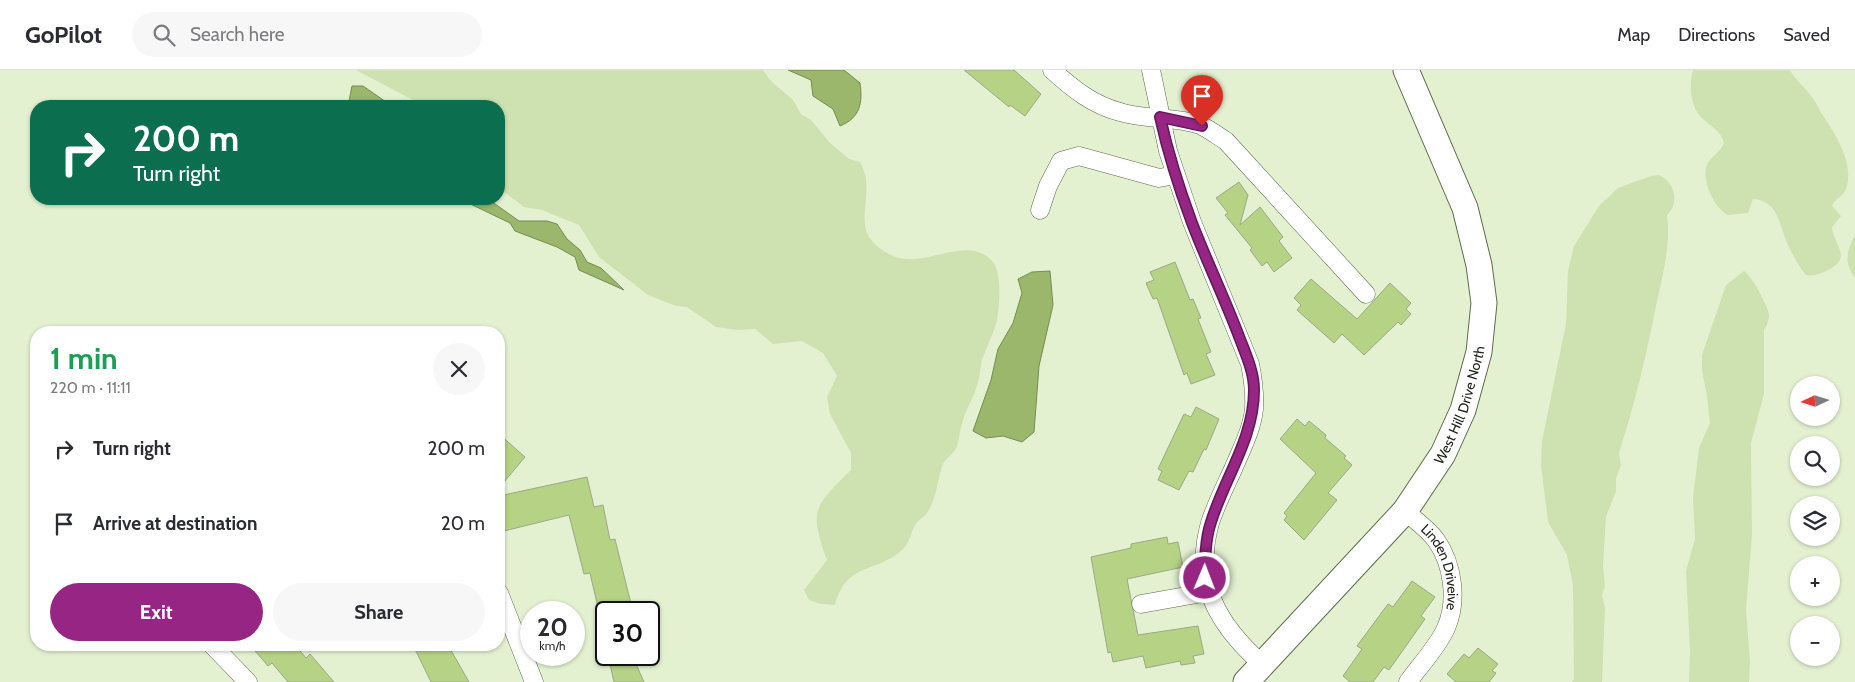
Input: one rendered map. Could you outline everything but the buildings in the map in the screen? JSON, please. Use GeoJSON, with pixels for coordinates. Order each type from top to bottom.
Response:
{"type":"FeatureCollection","features":[{"type":"Feature","properties":{"kind":"street"},"geometry":{"type":"LineString","coordinates":[[1052,70],[1077,92],[1097,103],[1121,112],[1160,117],[1202,126],[1226,141],[1366,294]]}},
{"type":"Feature","properties":{"kind":"street"},"geometry":{"type":"LineString","coordinates":[[1151,70],[1160,117],[1176,174],[1192,222],[1250,364],[1254,387],[1254,411],[1249,430],[1210,523],[1205,556],[1205,578],[1208,592],[1220,617],[1247,651],[1254,673]]}},
{"type":"Feature","properties":{"kind":"street","name":"West Hill Drive North"},"geometry":{"type":"LineString","coordinates":[[1254,673],[1405,511],[1443,454],[1463,410],[1479,352],[1484,303],[1479,266],[1465,208],[1406,70]]}},
{"type":"Feature","properties":{"kind":"street"},"geometry":{"type":"LineString","coordinates":[[1040,210],[1048,186],[1061,161],[1079,156],[1159,178],[1176,174]]}},
{"type":"Feature","properties":{"kind":"street","name":"Linden Driveive"},"geometry":{"type":"LineString","coordinates":[[1405,511],[1436,540],[1446,560],[1452,584],[1452,608],[1445,629],[1408,682]]}},
{"type":"Feature","properties":{"kind":"street"},"geometry":{"type":"LineString","coordinates":[[1141,604],[1208,592]]}},
{"type":"Feature","properties":{"kind":"street"},"geometry":{"type":"LineString","coordinates":[[505,608],[534,682]]}},
{"type":"Feature","properties":{"kind":"street"},"geometry":{"type":"LineString","coordinates":[[218,651],[248,682]]}},
{"type":"Feature","properties":{"kind":"shaded area"},"geometry":{"type":"Polygon","coordinates":[[[356,70],[763,70],[770,80],[793,100],[801,114],[811,120],[830,143],[849,159],[860,162],[865,175],[865,224],[868,234],[875,245],[889,254],[902,259],[916,259],[970,250],[982,254],[993,262],[998,274],[999,283],[998,310],[996,324],[982,360],[977,386],[963,419],[957,447],[943,464],[930,508],[917,523],[904,548],[884,562],[865,569],[847,581],[840,591],[835,605],[821,604],[809,600],[804,590],[827,560],[818,529],[818,509],[829,492],[851,470],[851,453],[830,414],[827,397],[837,376],[823,353],[802,341],[773,344],[755,329],[738,330],[716,327],[687,307],[676,306],[648,295],[599,257],[579,225],[542,210],[524,207],[505,193],[505,100],[413,100],[356,70]]]}},
{"type":"Feature","properties":{"kind":"shaded area"},"geometry":{"type":"Polygon","coordinates":[[[788,70],[844,70],[860,83],[861,97],[859,109],[852,119],[840,126],[833,109],[813,96],[811,80],[788,70]]]}},
{"type":"Feature","properties":{"kind":"shaded area"},"geometry":{"type":"Polygon","coordinates":[[[1693,70],[1790,70],[1813,99],[1838,140],[1848,169],[1846,189],[1832,206],[1841,216],[1832,227],[1841,255],[1836,265],[1820,274],[1806,275],[1790,249],[1777,215],[1768,204],[1762,201],[1753,199],[1748,213],[1728,215],[1718,206],[1707,186],[1706,171],[1708,162],[1724,143],[1720,135],[1700,116],[1694,106],[1691,88],[1693,70]]]}},
{"type":"Feature","properties":{"kind":"shaded area"},"geometry":{"type":"Polygon","coordinates":[[[352,86],[363,86],[383,100],[349,100],[352,86]]]}},
{"type":"Feature","properties":{"kind":"shaded area"},"geometry":{"type":"Polygon","coordinates":[[[1659,175],[1669,183],[1674,193],[1674,199],[1671,210],[1667,215],[1666,258],[1649,340],[1619,453],[1621,465],[1616,478],[1616,491],[1606,517],[1603,566],[1605,586],[1602,595],[1605,608],[1602,682],[1572,682],[1574,679],[1573,586],[1567,555],[1548,522],[1541,465],[1542,441],[1566,324],[1568,271],[1574,246],[1599,206],[1618,188],[1659,175]]]}},
{"type":"Feature","properties":{"kind":"shaded area"},"geometry":{"type":"Polygon","coordinates":[[[472,205],[496,205],[519,221],[547,221],[557,224],[567,239],[580,250],[587,262],[601,268],[624,290],[579,270],[575,257],[557,247],[515,231],[510,223],[472,205]]]}},
{"type":"Feature","properties":{"kind":"shaded area"},"geometry":{"type":"Polygon","coordinates":[[[1855,235],[1855,278],[1849,267],[1848,252],[1855,235]]]}},
{"type":"Feature","properties":{"kind":"shaded area"},"geometry":{"type":"Polygon","coordinates":[[[1050,271],[1053,305],[1039,366],[1034,432],[1022,442],[1003,436],[986,438],[973,431],[991,380],[998,349],[1013,323],[1022,293],[1018,279],[1032,272],[1050,271]]]}},
{"type":"Feature","properties":{"kind":"shaded area"},"geometry":{"type":"Polygon","coordinates":[[[1744,271],[1759,292],[1769,315],[1768,323],[1764,330],[1764,394],[1751,443],[1752,534],[1746,610],[1750,662],[1749,682],[1689,682],[1690,650],[1686,571],[1695,539],[1693,498],[1699,448],[1710,423],[1702,371],[1702,355],[1726,285],[1744,271]]]}},
{"type":"Feature","properties":{"kind":"route"},"geometry":{"type":"LineString","coordinates":[[1202,126],[1160,117],[1168,151],[1192,222],[1250,364],[1254,387],[1254,411],[1249,430],[1210,523],[1205,556],[1205,578]]}}]}
